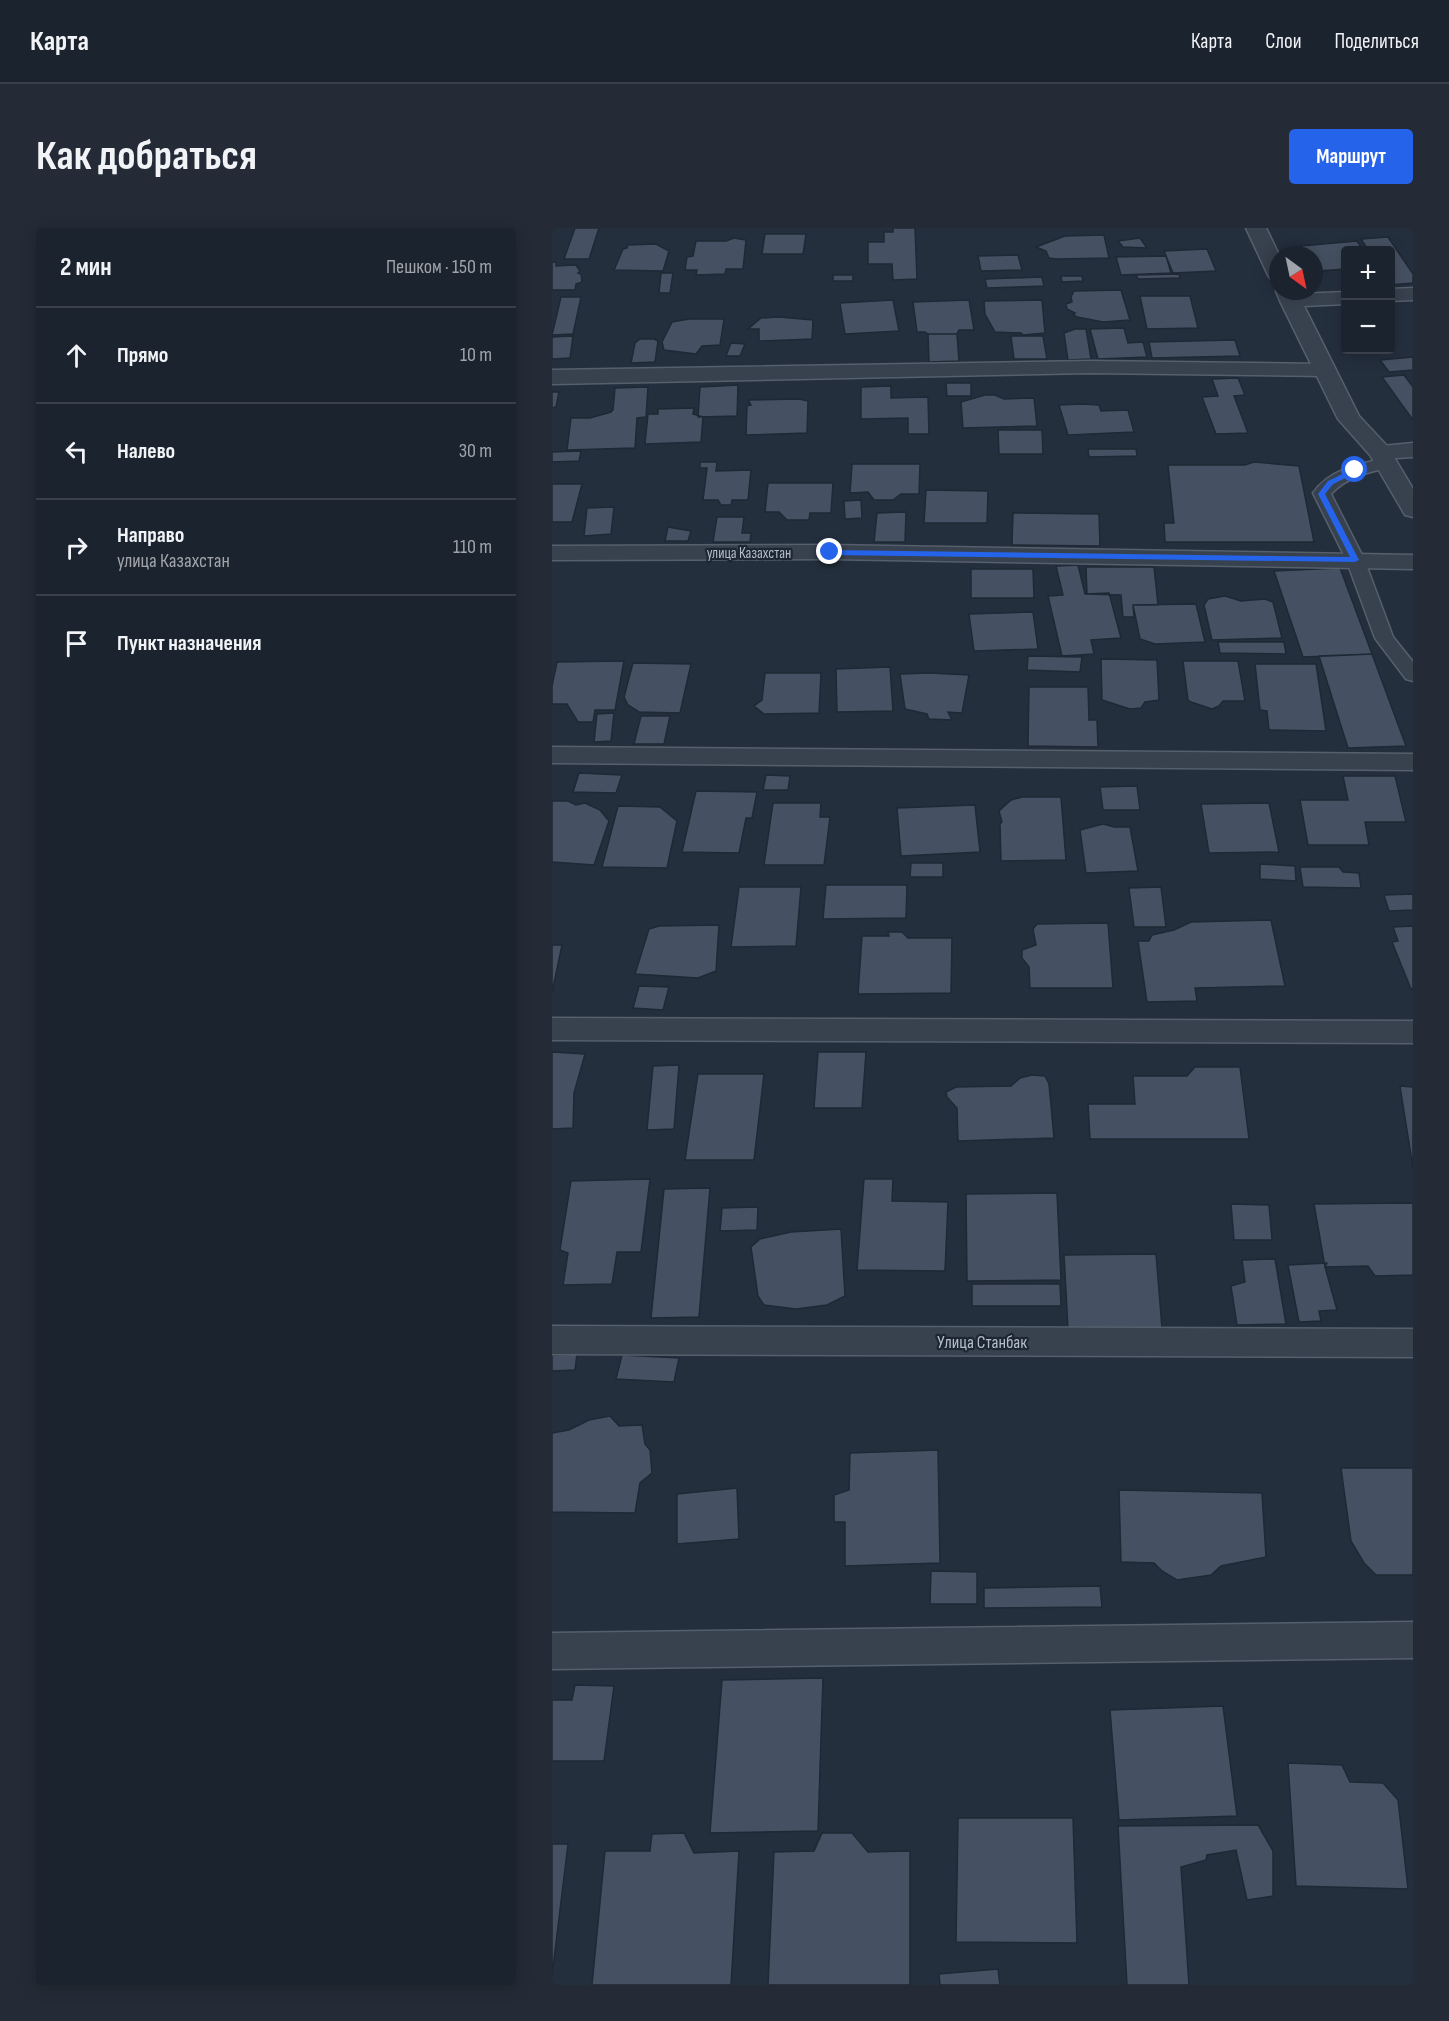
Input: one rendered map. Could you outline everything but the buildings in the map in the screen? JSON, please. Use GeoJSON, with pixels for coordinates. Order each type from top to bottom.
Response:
{"type":"FeatureCollection","features":[{"type":"Feature","properties":{"kind":"street"},"geometry":{"type":"LineString","coordinates":[[1256,228],[1269,256]]}},
{"type":"Feature","properties":{"kind":"street"},"geometry":{"type":"LineString","coordinates":[[1395,295],[1413,294]]}},
{"type":"Feature","properties":{"kind":"street"},"geometry":{"type":"LineString","coordinates":[[1323,297],[1341,298]]}},
{"type":"Feature","properties":{"kind":"street"},"geometry":{"type":"LineString","coordinates":[[1290,300],[1349,419],[1383,458],[1413,510]]}},
{"type":"Feature","properties":{"kind":"street"},"geometry":{"type":"LineString","coordinates":[[552,377],[1090,367],[1324,370]]}},
{"type":"Feature","properties":{"kind":"street"},"geometry":{"type":"LineString","coordinates":[[1383,458],[1413,450]]}},
{"type":"Feature","properties":{"kind":"street","name":"улица Казахстан"},"geometry":{"type":"LineString","coordinates":[[552,553],[830,552],[1413,562]]}},
{"type":"Feature","properties":{"kind":"street"},"geometry":{"type":"LineString","coordinates":[[552,755],[1413,762]]}},
{"type":"Feature","properties":{"kind":"street"},"geometry":{"type":"LineString","coordinates":[[552,1029],[1413,1032]]}},
{"type":"Feature","properties":{"kind":"street","name":"Улица Станбак"},"geometry":{"type":"LineString","coordinates":[[552,1340],[1413,1343]]}},
{"type":"Feature","properties":{"kind":"street"},"geometry":{"type":"LineString","coordinates":[[552,1652],[1413,1640]]}},
{"type":"Feature","properties":{"kind":"lane"},"geometry":{"type":"LineString","coordinates":[[1383,458],[1330,482],[1322,494],[1355,560],[1384,638],[1413,675]]}},
{"type":"Feature","properties":{"kind":"route"},"geometry":{"type":"LineString","coordinates":[[830,552],[1355,560],[1322,494],[1330,482],[1355,470]]}}]}
